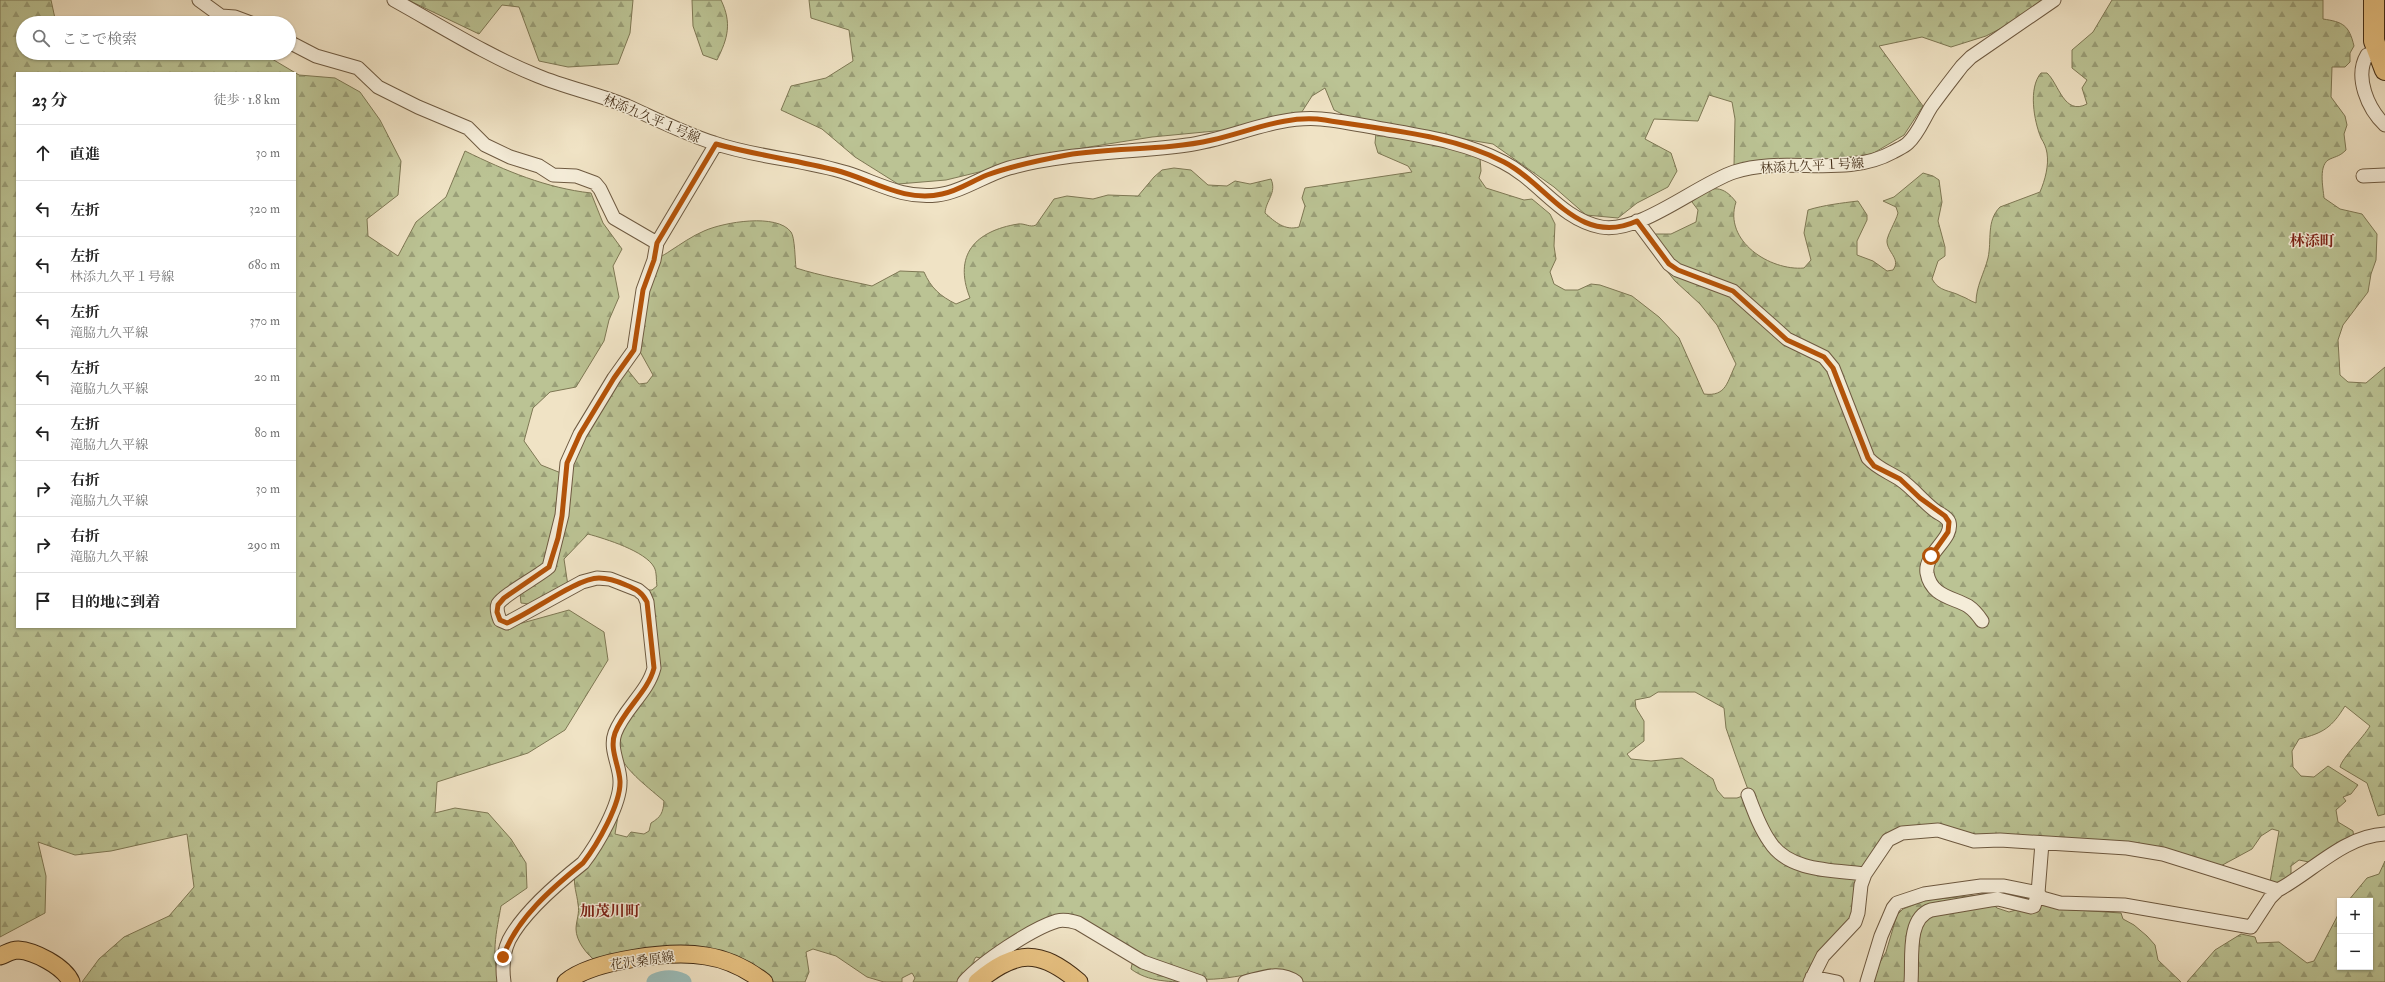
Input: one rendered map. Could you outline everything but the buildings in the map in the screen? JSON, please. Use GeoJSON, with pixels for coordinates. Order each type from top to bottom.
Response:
{"type":"FeatureCollection","features":[{"type":"Feature","properties":{"kind":"highway"},"geometry":{"type":"LineString","coordinates":[[2374,0],[2372,29],[2376,52],[2385,70]]}},
{"type":"Feature","properties":{"kind":"main road"},"geometry":{"type":"LineString","coordinates":[[3,952],[19,950],[47,960],[62,971],[70,982]]}},
{"type":"Feature","properties":{"kind":"main road","name":"花沢桑原線"},"geometry":{"type":"LineString","coordinates":[[566,982],[589,969],[670,954],[705,956],[731,963],[764,982]]}},
{"type":"Feature","properties":{"kind":"main road"},"geometry":{"type":"LineString","coordinates":[[977,982],[1007,961],[1034,957],[1057,966],[1079,982]]}},
{"type":"Feature","properties":{"kind":"street"},"geometry":{"type":"LineString","coordinates":[[200,0],[221,16]]}},
{"type":"Feature","properties":{"kind":"street","name":"林添九久平１号線"},"geometry":{"type":"LineString","coordinates":[[394,0],[538,76],[626,106],[670,127],[716,144],[753,154],[796,160],[833,169],[904,194],[923,196],[942,194],[1008,168],[1068,155],[1185,145],[1212,140],[1291,120],[1318,119],[1446,140],[1475,149],[1506,163],[1526,176],[1574,218],[1587,223],[1613,228],[1637,221],[1734,172],[1758,167],[1779,165],[1854,165],[1871,162],[1891,153],[1909,142],[1962,66],[1971,57],[2054,0]]}},
{"type":"Feature","properties":{"kind":"street"},"geometry":{"type":"LineString","coordinates":[[296,46],[316,56],[358,68],[378,87],[418,107],[468,128],[485,145],[504,154],[539,166],[553,175],[576,176],[595,183],[614,218],[657,243]]}},
{"type":"Feature","properties":{"kind":"street"},"geometry":{"type":"LineString","coordinates":[[2376,52],[2367,55],[2363,65],[2364,90],[2372,110],[2385,125]]}},
{"type":"Feature","properties":{"kind":"street"},"geometry":{"type":"LineString","coordinates":[[504,982],[503,957],[509,941],[521,922],[583,863],[591,853],[618,797],[620,781],[613,745],[615,734],[635,699],[652,678],[654,668],[647,602],[644,595],[638,590],[610,579],[597,578],[582,582],[507,623],[500,620],[497,612],[498,605],[504,598],[549,567],[558,538],[562,516],[567,463],[580,434],[634,350],[643,290],[654,260],[657,243],[716,144]]}},
{"type":"Feature","properties":{"kind":"street"},"geometry":{"type":"LineString","coordinates":[[2363,176],[2385,175]]}},
{"type":"Feature","properties":{"kind":"street"},"geometry":{"type":"LineString","coordinates":[[1637,221],[1673,267],[1733,291],[1787,340],[1824,357],[1833,368],[1868,458],[1874,466],[1900,479],[1920,498],[1945,516],[1949,522],[1948,532],[1928,563],[1927,574],[1933,587],[1940,595],[1967,606],[1982,621]]}},
{"type":"Feature","properties":{"kind":"street"},"geometry":{"type":"LineString","coordinates":[[1748,795],[1764,834],[1780,854],[1801,865],[1865,874]]}},
{"type":"Feature","properties":{"kind":"street"},"geometry":{"type":"LineString","coordinates":[[1836,982],[1811,980],[1823,956],[1855,922],[1861,885],[1865,874],[1888,840],[1902,832],[1938,830],[1974,841],[2127,848],[2162,854],[2278,890]]}},
{"type":"Feature","properties":{"kind":"street"},"geometry":{"type":"LineString","coordinates":[[1867,982],[1881,936],[1891,912],[1897,903],[1924,894],[1992,885],[2004,886],[2038,894],[2042,898],[2060,903],[2124,905],[2251,927],[2270,898],[2278,890],[2329,855],[2360,840],[2385,834]]}},
{"type":"Feature","properties":{"kind":"street"},"geometry":{"type":"LineString","coordinates":[[1911,982],[1913,939],[1916,924],[1922,914],[1931,910],[1998,899],[2031,907],[2036,904],[2038,894],[2042,843]]}},
{"type":"Feature","properties":{"kind":"street"},"geometry":{"type":"LineString","coordinates":[[964,982],[976,969],[1015,944],[1058,920],[1069,920],[1082,925],[1121,951],[1143,962],[1200,982]]}},
{"type":"Feature","properties":{"kind":"street"},"geometry":{"type":"LineString","coordinates":[[1245,982],[1273,975],[1288,977],[1296,982]]}},
{"type":"Feature","properties":{"kind":"green space"},"geometry":{"type":"Polygon","coordinates":[[[0,0],[51,0],[54,16],[16,16],[16,60],[274,60],[294,72],[16,72],[16,628],[296,628],[296,73],[299,75],[335,78],[360,92],[380,120],[401,161],[398,195],[367,219],[368,236],[398,256],[416,222],[446,197],[465,151],[526,178],[574,191],[591,193],[603,223],[622,249],[613,266],[619,297],[609,320],[604,341],[576,387],[550,392],[533,408],[524,441],[541,465],[561,473],[559,502],[546,562],[492,609],[515,625],[569,610],[604,632],[608,660],[565,730],[528,753],[437,782],[435,813],[455,808],[488,813],[511,839],[526,863],[527,888],[501,906],[496,935],[495,955],[498,974],[502,982],[82,982],[99,959],[124,937],[169,916],[194,887],[187,834],[111,851],[75,855],[38,842],[46,876],[45,913],[0,937],[0,0]]]}},
{"type":"Feature","properties":{"kind":"green space"},"geometry":{"type":"Polygon","coordinates":[[[408,0],[633,0],[630,33],[618,64],[568,67],[539,61],[519,7],[502,5],[479,34],[408,0]]]}},
{"type":"Feature","properties":{"kind":"green space"},"geometry":{"type":"Polygon","coordinates":[[[692,0],[721,0],[727,16],[727,30],[724,45],[717,60],[703,55],[693,26],[692,0]]]}},
{"type":"Feature","properties":{"kind":"green space"},"geometry":{"type":"Polygon","coordinates":[[[809,0],[2044,0],[2023,17],[1986,36],[1951,47],[1922,37],[1879,46],[1923,106],[1904,135],[1872,154],[1832,159],[1734,165],[1735,119],[1732,102],[1709,95],[1698,121],[1654,119],[1645,139],[1671,153],[1677,171],[1668,187],[1637,203],[1618,218],[1586,215],[1554,187],[1493,144],[1356,121],[1334,110],[1325,88],[1312,96],[1298,118],[1236,129],[1152,137],[1070,150],[946,180],[898,184],[855,157],[822,129],[781,110],[791,86],[826,78],[853,61],[849,30],[811,18],[809,0]]]}},
{"type":"Feature","properties":{"kind":"green space"},"geometry":{"type":"Polygon","coordinates":[[[2112,0],[2323,0],[2323,19],[2340,23],[2344,26],[2350,33],[2354,46],[2350,53],[2350,62],[2345,67],[2332,67],[2331,97],[2345,116],[2347,125],[2344,134],[2346,150],[2340,155],[2326,162],[2322,182],[2324,198],[2340,209],[2362,214],[2377,234],[2376,260],[2371,274],[2368,292],[2343,325],[2338,340],[2340,375],[2348,382],[2366,383],[2385,367],[2385,814],[2378,816],[2367,783],[2340,767],[2345,758],[2370,726],[2345,706],[2336,719],[2326,728],[2315,734],[2299,739],[2292,751],[2293,767],[2301,776],[2314,777],[2328,766],[2358,785],[2351,794],[2343,797],[2346,801],[2336,810],[2338,822],[2353,831],[2354,839],[2314,863],[2299,860],[2291,866],[2291,879],[2281,885],[2270,882],[2279,831],[2272,829],[2261,836],[2252,849],[2217,868],[2144,848],[2005,838],[1981,839],[1934,828],[1898,831],[1887,839],[1868,868],[1851,870],[1793,860],[1773,843],[1750,795],[1726,728],[1724,708],[1695,692],[1658,692],[1650,697],[1635,700],[1636,708],[1644,721],[1644,741],[1627,754],[1631,759],[1651,761],[1682,758],[1713,779],[1717,790],[1724,798],[1737,798],[1745,795],[1764,836],[1772,849],[1781,857],[1792,863],[1807,867],[1851,874],[1858,881],[1855,916],[1845,930],[1821,954],[1807,982],[1300,982],[1291,976],[1280,973],[1201,979],[1143,959],[1089,927],[1067,919],[1054,919],[985,959],[976,957],[974,960],[974,966],[960,982],[913,982],[915,978],[912,973],[902,978],[902,982],[884,982],[867,977],[836,956],[813,949],[806,952],[809,972],[805,982],[770,982],[751,968],[723,956],[708,953],[647,952],[597,962],[583,947],[576,934],[578,907],[575,874],[593,854],[614,815],[618,816],[615,834],[627,837],[631,832],[644,834],[649,831],[651,823],[659,817],[663,809],[664,801],[636,777],[626,766],[620,755],[618,744],[620,731],[627,716],[653,681],[658,670],[655,636],[650,603],[647,597],[647,590],[652,590],[657,586],[656,571],[649,561],[634,551],[614,542],[588,534],[564,559],[568,586],[537,605],[521,603],[520,593],[529,585],[547,576],[554,564],[567,521],[568,475],[577,446],[627,369],[639,384],[647,383],[653,375],[638,348],[641,327],[642,285],[646,275],[651,265],[657,259],[695,235],[713,228],[737,222],[763,221],[774,223],[784,226],[791,232],[794,244],[796,268],[824,276],[872,286],[900,271],[924,272],[930,283],[937,291],[945,298],[956,304],[970,298],[965,283],[964,269],[966,258],[979,239],[990,232],[1003,227],[1018,224],[1032,226],[1036,225],[1054,199],[1067,196],[1093,199],[1108,195],[1138,196],[1162,170],[1174,168],[1191,170],[1208,185],[1227,186],[1235,181],[1250,184],[1271,179],[1273,188],[1265,213],[1280,225],[1294,228],[1299,227],[1305,206],[1302,198],[1305,188],[1412,172],[1408,166],[1378,153],[1375,143],[1376,133],[1415,138],[1446,144],[1471,152],[1480,158],[1481,171],[1479,178],[1486,188],[1524,200],[1532,199],[1550,214],[1555,224],[1554,246],[1556,259],[1550,272],[1554,284],[1565,290],[1578,290],[1591,284],[1600,285],[1632,296],[1659,317],[1679,338],[1704,394],[1712,394],[1722,390],[1728,382],[1736,364],[1717,325],[1700,304],[1675,281],[1655,256],[1646,240],[1656,234],[1671,234],[1696,222],[1698,210],[1692,202],[1694,196],[1707,190],[1717,189],[1727,192],[1736,202],[1734,216],[1736,229],[1743,241],[1752,251],[1764,259],[1777,264],[1791,268],[1804,268],[1811,260],[1804,233],[1808,210],[1827,205],[1858,201],[1867,215],[1867,220],[1857,241],[1857,255],[1873,261],[1887,271],[1893,270],[1896,263],[1888,246],[1887,240],[1898,213],[1896,207],[1883,201],[1894,197],[1923,173],[1933,176],[1939,180],[1942,202],[1938,221],[1945,247],[1945,256],[1938,261],[1932,279],[1941,289],[1957,294],[1976,303],[1976,297],[1988,258],[1991,225],[1996,212],[2000,207],[2040,192],[2045,178],[2047,153],[2038,131],[2034,114],[2033,96],[2037,79],[2041,73],[2047,73],[2067,102],[2073,106],[2079,107],[2087,104],[2082,88],[2087,80],[2072,68],[2072,50],[2093,32],[2112,0]]]}},
{"type":"Feature","properties":{"kind":"green space"},"geometry":{"type":"Polygon","coordinates":[[[2385,861],[2385,982],[2187,982],[2215,950],[2241,934],[2255,937],[2257,943],[2279,942],[2307,963],[2314,961],[2337,917],[2337,970],[2373,970],[2373,898],[2350,898],[2367,878],[2379,874],[2385,861]]]}},
{"type":"Feature","properties":{"kind":"green space"},"geometry":{"type":"Polygon","coordinates":[[[2001,893],[2003,898],[1921,912],[1909,982],[1874,982],[1879,964],[1886,952],[1897,915],[1903,909],[1927,900],[2001,893]]]}},
{"type":"Feature","properties":{"kind":"green space"},"geometry":{"type":"Polygon","coordinates":[[[1989,901],[1997,908],[2009,912],[2037,904],[2061,909],[2121,913],[2123,919],[2134,925],[2155,945],[2158,960],[2181,982],[1913,982],[1920,920],[1989,901]]]}},
{"type":"Feature","properties":{"kind":"green space"},"geometry":{"type":"Polygon","coordinates":[[[1132,964],[1141,964],[1193,982],[1168,981],[1145,977],[1131,969],[1132,964]]]}},
{"type":"Feature","properties":{"kind":"waterway"},"geometry":{"type":"LineString","coordinates":[[655,982],[669,979],[683,982]]}},
{"type":"Feature","properties":{"kind":"district","name":"林添町"},"geometry":{"type":"Point","coordinates":[2312,241]}},
{"type":"Feature","properties":{"kind":"district","name":"加茂川町"},"geometry":{"type":"Point","coordinates":[610,911]}},
{"type":"Feature","properties":{"kind":"route"},"geometry":{"type":"LineString","coordinates":[[503,957],[509,941],[521,922],[583,863],[591,853],[618,797],[620,781],[613,745],[615,734],[635,699],[652,678],[654,657],[647,602],[644,595],[638,590],[610,579],[597,578],[582,582],[507,623],[500,620],[497,612],[498,605],[504,598],[549,567],[558,538],[562,516],[567,463],[580,434],[614,378],[634,350],[643,290],[654,260],[657,243],[716,144],[753,154],[796,160],[847,173],[884,188],[904,194],[923,196],[942,194],[984,176],[1008,168],[1068,155],[1185,145],[1212,140],[1291,120],[1318,119],[1382,129],[1446,140],[1475,149],[1506,163],[1526,176],[1541,188],[1553,202],[1574,218],[1602,227],[1613,228],[1626,226],[1637,221],[1669,264],[1678,270],[1733,291],[1787,340],[1824,357],[1833,368],[1868,458],[1874,466],[1890,476],[1900,479],[1920,498],[1945,516],[1949,522],[1948,532],[1931,556]]}}]}
